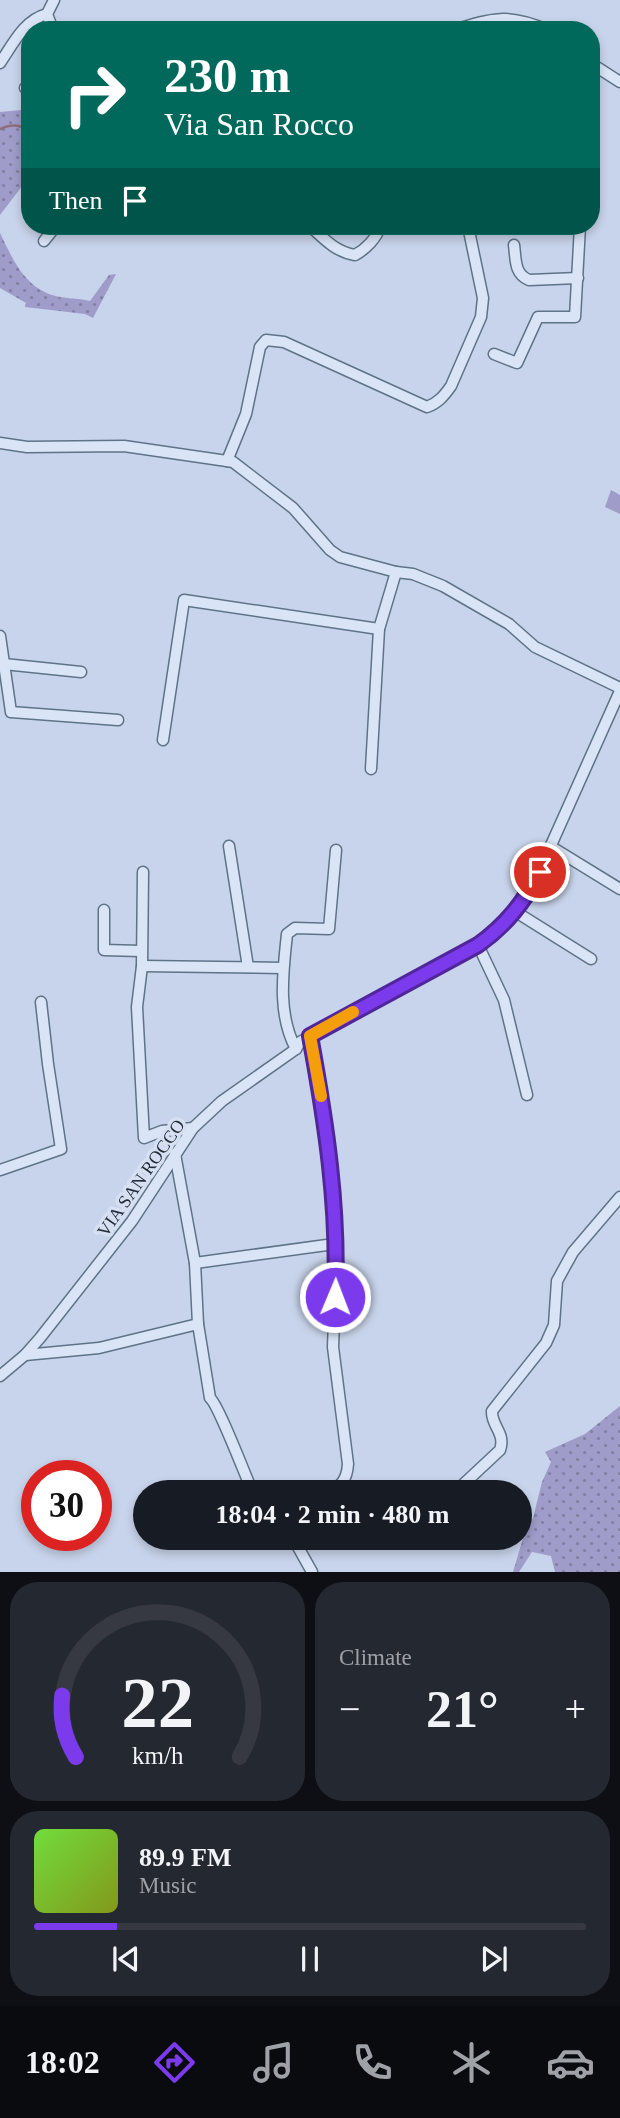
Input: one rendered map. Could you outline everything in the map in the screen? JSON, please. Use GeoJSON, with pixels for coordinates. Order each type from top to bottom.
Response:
{"type":"FeatureCollection","features":[{"type":"Feature","properties":{"kind":"street"},"geometry":{"type":"LineString","coordinates":[[49,21],[47,15],[54,0]]}},
{"type":"Feature","properties":{"kind":"street"},"geometry":{"type":"LineString","coordinates":[[30,21],[47,15]]}},
{"type":"Feature","properties":{"kind":"street"},"geometry":{"type":"LineString","coordinates":[[486,21],[496,18],[523,21]]}},
{"type":"Feature","properties":{"kind":"street"},"geometry":{"type":"LineString","coordinates":[[0,63],[21,34]]}},
{"type":"Feature","properties":{"kind":"street"},"geometry":{"type":"LineString","coordinates":[[600,70],[620,82]]}},
{"type":"Feature","properties":{"kind":"street"},"geometry":{"type":"LineString","coordinates":[[44,242],[49,235]]}},
{"type":"Feature","properties":{"kind":"street"},"geometry":{"type":"LineString","coordinates":[[320,235],[343,252],[355,255],[363,251],[376,235]]}},
{"type":"Feature","properties":{"kind":"street"},"geometry":{"type":"LineString","coordinates":[[227,461],[246,414],[257,357],[266,340],[284,342],[427,407],[444,396],[467,353],[481,317],[483,298],[470,235]]}},
{"type":"Feature","properties":{"kind":"street"},"geometry":{"type":"LineString","coordinates":[[494,354],[517,363],[538,317],[575,317],[580,235]]}},
{"type":"Feature","properties":{"kind":"street"},"geometry":{"type":"LineString","coordinates":[[514,245],[516,266],[524,278],[578,278]]}},
{"type":"Feature","properties":{"kind":"street"},"geometry":{"type":"LineString","coordinates":[[0,443],[27,447],[124,446],[233,462],[293,508],[330,550],[352,562],[413,574],[443,586],[509,624],[536,647],[620,690]]}},
{"type":"Feature","properties":{"kind":"street"},"geometry":{"type":"LineString","coordinates":[[371,769],[379,629],[396,572]]}},
{"type":"Feature","properties":{"kind":"street"},"geometry":{"type":"LineString","coordinates":[[163,740],[184,600],[379,629]]}},
{"type":"Feature","properties":{"kind":"street"},"geometry":{"type":"LineString","coordinates":[[0,636],[12,712],[118,720]]}},
{"type":"Feature","properties":{"kind":"street"},"geometry":{"type":"LineString","coordinates":[[4,664],[81,672]]}},
{"type":"Feature","properties":{"kind":"street","name":"VIA SAN ROCCO"},"geometry":{"type":"LineString","coordinates":[[0,1376],[25,1355],[132,1221],[193,1128],[222,1101],[296,1049],[300,1042],[478,945],[516,912],[528,894],[620,690]]}},
{"type":"Feature","properties":{"kind":"street"},"geometry":{"type":"LineString","coordinates":[[229,846],[248,967]]}},
{"type":"Feature","properties":{"kind":"street"},"geometry":{"type":"LineString","coordinates":[[550,846],[620,889]]}},
{"type":"Feature","properties":{"kind":"street"},"geometry":{"type":"LineString","coordinates":[[296,1049],[286,1029],[283,968],[287,934],[290,930],[303,927],[329,929],[336,850]]}},
{"type":"Feature","properties":{"kind":"street"},"geometry":{"type":"LineString","coordinates":[[143,872],[142,967],[137,1007],[144,1138],[162,1131],[193,1128]]}},
{"type":"Feature","properties":{"kind":"street"},"geometry":{"type":"LineString","coordinates":[[104,910],[103,950],[141,951]]}},
{"type":"Feature","properties":{"kind":"street"},"geometry":{"type":"LineString","coordinates":[[516,912],[591,958]]}},
{"type":"Feature","properties":{"kind":"street"},"geometry":{"type":"LineString","coordinates":[[478,945],[504,1000],[527,1096]]}},
{"type":"Feature","properties":{"kind":"street"},"geometry":{"type":"LineString","coordinates":[[142,967],[283,968]]}},
{"type":"Feature","properties":{"kind":"street"},"geometry":{"type":"LineString","coordinates":[[0,1170],[61,1149],[41,1002]]}},
{"type":"Feature","properties":{"kind":"street"},"geometry":{"type":"LineString","coordinates":[[310,1036],[333,1181],[336,1271],[333,1347],[348,1464],[348,1475],[345,1480]]}},
{"type":"Feature","properties":{"kind":"street"},"geometry":{"type":"LineString","coordinates":[[175,1154],[195,1263],[198,1324],[211,1398],[216,1403],[247,1480]]}},
{"type":"Feature","properties":{"kind":"street"},"geometry":{"type":"LineString","coordinates":[[467,1480],[500,1450],[503,1442],[492,1418],[492,1411],[546,1343],[554,1325],[557,1281],[573,1252],[620,1197]]}},
{"type":"Feature","properties":{"kind":"street"},"geometry":{"type":"LineString","coordinates":[[195,1263],[334,1244]]}},
{"type":"Feature","properties":{"kind":"street"},"geometry":{"type":"LineString","coordinates":[[25,1355],[99,1348],[198,1324]]}},
{"type":"Feature","properties":{"kind":"street"},"geometry":{"type":"LineString","coordinates":[[300,1550],[312,1572]]}},
{"type":"Feature","properties":{"kind":"shaded area"},"geometry":{"type":"Polygon","coordinates":[[[21,110],[21,188],[0,215],[0,112],[21,110]]]}},
{"type":"Feature","properties":{"kind":"shaded area"},"geometry":{"type":"Polygon","coordinates":[[[0,233],[26,278],[42,291],[52,295],[90,301],[109,275],[116,274],[93,318],[85,314],[25,307],[26,303],[0,288],[0,233]]]}},
{"type":"Feature","properties":{"kind":"shaded area"},"geometry":{"type":"Polygon","coordinates":[[[611,490],[620,495],[620,514],[605,507],[611,490]]]}},
{"type":"Feature","properties":{"kind":"shaded area"},"geometry":{"type":"Polygon","coordinates":[[[620,1406],[620,1572],[555,1572],[551,1556],[532,1552],[519,1572],[513,1572],[520,1550],[532,1550],[532,1519],[542,1482],[551,1462],[545,1452],[585,1434],[620,1406]]]}},
{"type":"Feature","properties":{"kind":"waterway"},"geometry":{"type":"LineString","coordinates":[[0,129],[8,126],[21,127]]}},
{"type":"Feature","properties":{"kind":"slow traffic"},"geometry":{"type":"LineString","coordinates":[[321,1096],[310,1036],[353,1012]]}},
{"type":"Feature","properties":{"kind":"route"},"geometry":{"type":"LineString","coordinates":[[335,1297],[333,1181],[310,1036],[478,945],[516,912],[540,872]]}}]}
